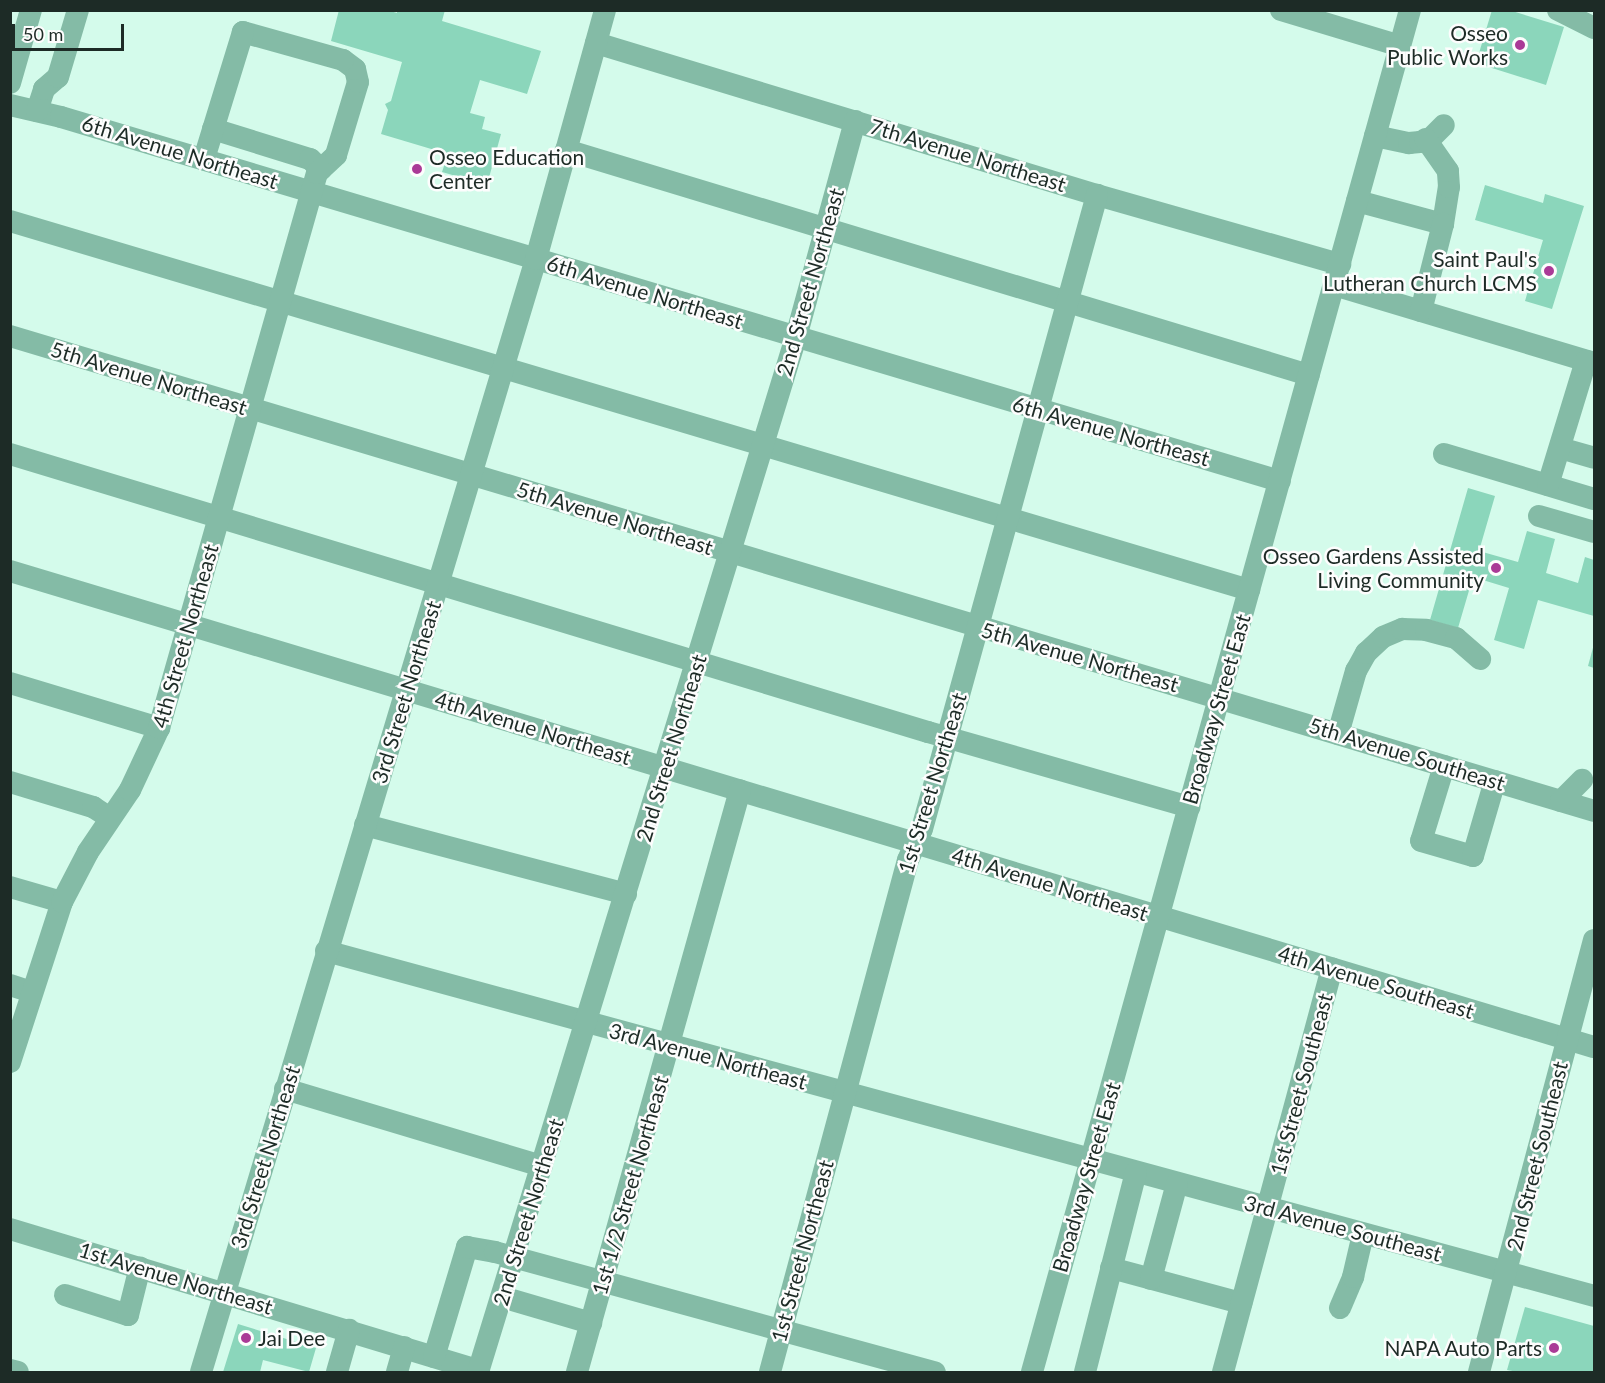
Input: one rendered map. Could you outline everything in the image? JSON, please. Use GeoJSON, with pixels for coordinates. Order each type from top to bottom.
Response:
{"type":"FeatureCollection","features":[{"type":"Feature","properties":{"kind":"street"},"geometry":{"type":"LineString","coordinates":[[10,83],[31,10]]}},
{"type":"Feature","properties":{"kind":"street"},"geometry":{"type":"LineString","coordinates":[[37,111],[44,89],[58,77],[78,10]]}},
{"type":"Feature","properties":{"kind":"street","name":"3rd Street Northeast"},"geometry":{"type":"LineString","coordinates":[[201,1372],[536,259],[605,10]]}},
{"type":"Feature","properties":{"kind":"street"},"geometry":{"type":"LineString","coordinates":[[1281,10],[1400,46]]}},
{"type":"Feature","properties":{"kind":"street","name":"Broadway Street East"},"geometry":{"type":"LineString","coordinates":[[1032,1372],[1410,10]]}},
{"type":"Feature","properties":{"kind":"street"},"geometry":{"type":"LineString","coordinates":[[1558,10],[1594,28]]}},
{"type":"Feature","properties":{"kind":"street","name":"4th Street Northeast"},"geometry":{"type":"LineString","coordinates":[[10,1062],[62,902],[146,761],[159,728],[317,173],[336,155],[358,82],[355,69],[343,60],[243,32],[213,129]]}},
{"type":"Feature","properties":{"kind":"street","name":"7th Avenue Northeast"},"geometry":{"type":"LineString","coordinates":[[596,44],[1097,195],[1337,275],[1421,311],[1590,362]]}},
{"type":"Feature","properties":{"kind":"street","name":"6th Avenue Northeast"},"geometry":{"type":"LineString","coordinates":[[10,105],[204,159],[1280,481]]}},
{"type":"Feature","properties":{"kind":"street","name":"2nd Street Northeast"},"geometry":{"type":"LineString","coordinates":[[478,1372],[796,337],[855,121]]}},
{"type":"Feature","properties":{"kind":"street"},"geometry":{"type":"LineString","coordinates":[[1375,136],[1409,143],[1426,139],[1444,125]]}},
{"type":"Feature","properties":{"kind":"street"},"geometry":{"type":"LineString","coordinates":[[204,159],[213,129],[310,159],[321,169]]}},
{"type":"Feature","properties":{"kind":"street"},"geometry":{"type":"LineString","coordinates":[[1421,311],[1443,224],[1449,187],[1448,171],[1426,139]]}},
{"type":"Feature","properties":{"kind":"street"},"geometry":{"type":"LineString","coordinates":[[566,150],[1309,375]]}},
{"type":"Feature","properties":{"kind":"street","name":"1st Street Northeast"},"geometry":{"type":"LineString","coordinates":[[770,1372],[908,860],[922,829],[1066,300],[1097,195]]}},
{"type":"Feature","properties":{"kind":"street"},"geometry":{"type":"LineString","coordinates":[[1357,201],[1443,224]]}},
{"type":"Feature","properties":{"kind":"street"},"geometry":{"type":"LineString","coordinates":[[10,221],[282,300],[503,369],[1249,590]]}},
{"type":"Feature","properties":{"kind":"street","name":"5th Avenue Northeast"},"geometry":{"type":"LineString","coordinates":[[10,336],[1219,698]]}},
{"type":"Feature","properties":{"kind":"street"},"geometry":{"type":"LineString","coordinates":[[1548,485],[1590,362]]}},
{"type":"Feature","properties":{"kind":"street"},"geometry":{"type":"LineString","coordinates":[[1560,448],[1594,458]]}},
{"type":"Feature","properties":{"kind":"street"},"geometry":{"type":"LineString","coordinates":[[10,454],[438,585],[1189,807]]}},
{"type":"Feature","properties":{"kind":"street"},"geometry":{"type":"LineString","coordinates":[[1444,454],[1594,498]]}},
{"type":"Feature","properties":{"kind":"street"},"geometry":{"type":"LineString","coordinates":[[1539,516],[1594,532]]}},
{"type":"Feature","properties":{"kind":"street","name":"4th Avenue Northeast"},"geometry":{"type":"LineString","coordinates":[[10,571],[1158,917]]}},
{"type":"Feature","properties":{"kind":"street"},"geometry":{"type":"LineString","coordinates":[[1338,734],[1356,671],[1366,653],[1383,637],[1402,629],[1426,630],[1456,638],[1480,659]]}},
{"type":"Feature","properties":{"kind":"street"},"geometry":{"type":"LineString","coordinates":[[10,683],[159,728]]}},
{"type":"Feature","properties":{"kind":"street","name":"5th Avenue Southeast"},"geometry":{"type":"LineString","coordinates":[[1219,698],[1594,811]]}},
{"type":"Feature","properties":{"kind":"street"},"geometry":{"type":"LineString","coordinates":[[1444,766],[1421,841],[1473,856],[1495,781]]}},
{"type":"Feature","properties":{"kind":"street"},"geometry":{"type":"LineString","coordinates":[[1561,801],[1582,780]]}},
{"type":"Feature","properties":{"kind":"street"},"geometry":{"type":"LineString","coordinates":[[10,782],[93,807],[110,818]]}},
{"type":"Feature","properties":{"kind":"street","name":"1st 1/2 Street Northeast"},"geometry":{"type":"LineString","coordinates":[[577,1372],[740,790]]}},
{"type":"Feature","properties":{"kind":"street"},"geometry":{"type":"LineString","coordinates":[[365,825],[626,894]]}},
{"type":"Feature","properties":{"kind":"street"},"geometry":{"type":"LineString","coordinates":[[10,886],[62,902]]}},
{"type":"Feature","properties":{"kind":"street","name":"4th Avenue Southeast"},"geometry":{"type":"LineString","coordinates":[[1158,917],[1594,1047]]}},
{"type":"Feature","properties":{"kind":"street","name":"2nd Street Southeast"},"geometry":{"type":"LineString","coordinates":[[1479,1372],[1594,940]]}},
{"type":"Feature","properties":{"kind":"street","name":"3rd Avenue Northeast"},"geometry":{"type":"LineString","coordinates":[[326,951],[1091,1160]]}},
{"type":"Feature","properties":{"kind":"street","name":"1st Street Southeast"},"geometry":{"type":"LineString","coordinates":[[1223,1372],[1332,968]]}},
{"type":"Feature","properties":{"kind":"street"},"geometry":{"type":"LineString","coordinates":[[10,985],[32,992]]}},
{"type":"Feature","properties":{"kind":"street"},"geometry":{"type":"LineString","coordinates":[[285,1089],[542,1166]]}},
{"type":"Feature","properties":{"kind":"street","name":"3rd Avenue Southeast"},"geometry":{"type":"LineString","coordinates":[[1091,1160],[1594,1296]]}},
{"type":"Feature","properties":{"kind":"street"},"geometry":{"type":"LineString","coordinates":[[1085,1372],[1136,1172]]}},
{"type":"Feature","properties":{"kind":"street"},"geometry":{"type":"LineString","coordinates":[[1151,1279],[1177,1183]]}},
{"type":"Feature","properties":{"kind":"street","name":"1st Avenue Northeast"},"geometry":{"type":"LineString","coordinates":[[10,1229],[225,1292],[478,1372]]}},
{"type":"Feature","properties":{"kind":"street"},"geometry":{"type":"LineString","coordinates":[[1340,1308],[1353,1277],[1363,1234]]}},
{"type":"Feature","properties":{"kind":"street"},"geometry":{"type":"LineString","coordinates":[[434,1357],[467,1247],[515,1257],[935,1372]]}},
{"type":"Feature","properties":{"kind":"street"},"geometry":{"type":"LineString","coordinates":[[65,1295],[128,1315],[140,1267]]}},
{"type":"Feature","properties":{"kind":"street"},"geometry":{"type":"LineString","coordinates":[[1111,1268],[1241,1303]]}},
{"type":"Feature","properties":{"kind":"street"},"geometry":{"type":"LineString","coordinates":[[502,1297],[591,1323]]}},
{"type":"Feature","properties":{"kind":"street"},"geometry":{"type":"LineString","coordinates":[[338,1372],[349,1330]]}},
{"type":"Feature","properties":{"kind":"street"},"geometry":{"type":"LineString","coordinates":[[397,1372],[404,1347]]}},
{"type":"Feature","properties":{"kind":"street"},"geometry":{"type":"LineString","coordinates":[[10,1370],[18,1372]]}},
{"type":"Feature","properties":{"kind":"building","name":"Osseo Education Center"},"geometry":{"type":"Polygon","coordinates":[[[339,10],[387,10],[397,13],[397,10],[445,10],[442,21],[541,51],[527,94],[480,80],[470,113],[485,117],[482,129],[501,134],[487,185],[442,172],[448,154],[381,134],[388,110],[385,104],[391,101],[402,62],[331,41],[339,10]]]}},
{"type":"Feature","properties":{"kind":"building","name":"Osseo Public Works"},"geometry":{"type":"Polygon","coordinates":[[[1492,10],[1509,10],[1564,27],[1546,85],[1476,63],[1492,10]]]}},
{"type":"Feature","properties":{"kind":"building","name":"Saint Paul's Lutheran Church LCMS"},"geometry":{"type":"Polygon","coordinates":[[[1485,185],[1543,203],[1545,194],[1584,206],[1552,309],[1525,301],[1543,240],[1475,220],[1485,185]]]}},
{"type":"Feature","properties":{"kind":"building","name":"Osseo Gardens Assisted Living Community"},"geometry":{"type":"Polygon","coordinates":[[[1468,488],[1495,496],[1479,551],[1518,562],[1527,531],[1555,539],[1546,573],[1578,583],[1585,557],[1594,560],[1594,616],[1538,600],[1524,649],[1494,640],[1509,588],[1473,577],[1458,628],[1430,620],[1468,488]]]}},
{"type":"Feature","properties":{"kind":"building"},"geometry":{"type":"Polygon","coordinates":[[[1594,644],[1594,668],[1588,666],[1594,644]]]}},
{"type":"Feature","properties":{"kind":"building","name":"NAPA Auto Parts"},"geometry":{"type":"Polygon","coordinates":[[[1525,1307],[1594,1326],[1594,1372],[1507,1370],[1525,1307]]]}},
{"type":"Feature","properties":{"kind":"building"},"geometry":{"type":"Polygon","coordinates":[[[238,1324],[316,1348],[309,1372],[263,1360],[260,1372],[223,1372],[238,1324]]]}},
{"type":"Feature","properties":{"kind":"place","name":"Osseo Public Works"},"geometry":{"type":"Point","coordinates":[1520,45]}},
{"type":"Feature","properties":{"kind":"place","name":"Osseo Education Center"},"geometry":{"type":"Point","coordinates":[417,169]}},
{"type":"Feature","properties":{"kind":"place","name":"Saint Paul's Lutheran Church LCMS"},"geometry":{"type":"Point","coordinates":[1549,271]}},
{"type":"Feature","properties":{"kind":"place","name":"Osseo Gardens Assisted Living Community"},"geometry":{"type":"Point","coordinates":[1496,568]}},
{"type":"Feature","properties":{"kind":"place","name":"Jai Dee"},"geometry":{"type":"Point","coordinates":[246,1338]}},
{"type":"Feature","properties":{"kind":"place","name":"NAPA Auto Parts"},"geometry":{"type":"Point","coordinates":[1554,1348]}}]}
